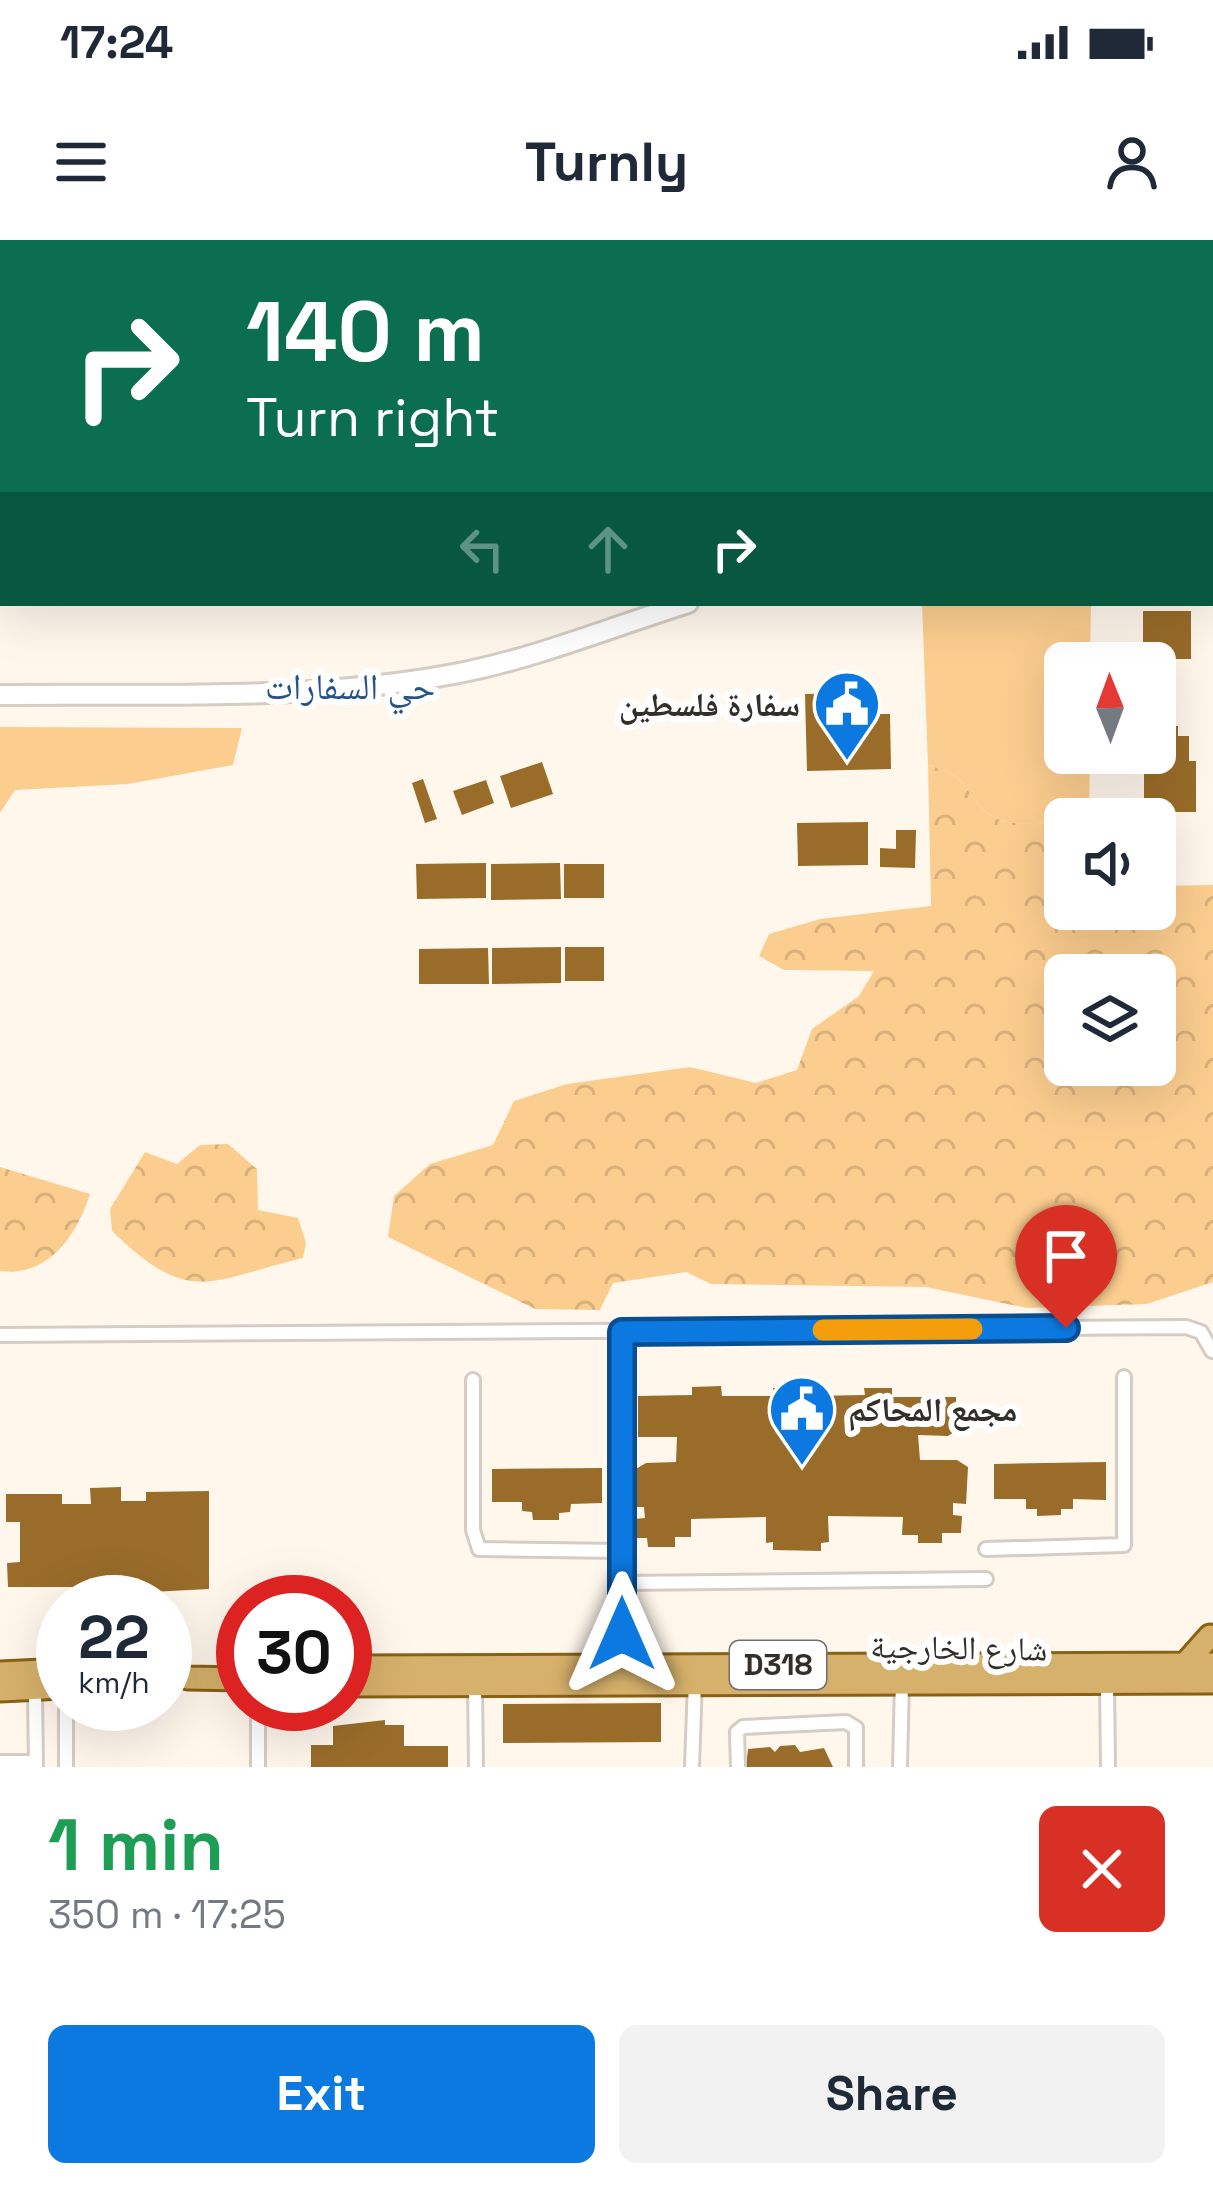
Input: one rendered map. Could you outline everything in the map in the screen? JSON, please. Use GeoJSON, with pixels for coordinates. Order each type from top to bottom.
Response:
{"type":"FeatureCollection","features":[{"type":"Feature","properties":{"kind":"main road"},"geometry":{"type":"LineString","coordinates":[[1184,1664],[1210,1636]]}},
{"type":"Feature","properties":{"kind":"main road","name":"شارع الخارجية"},"geometry":{"type":"LineString","coordinates":[[372,1678],[475,1684],[629,1671],[842,1664],[1184,1664],[1211,1672]]}},
{"type":"Feature","properties":{"kind":"main road"},"geometry":{"type":"LineString","coordinates":[[842,1664],[902,1678],[960,1664]]}},
{"type":"Feature","properties":{"kind":"main road"},"geometry":{"type":"LineString","coordinates":[[1062,1664],[1095,1672],[1107,1682],[1150,1664]]}},
{"type":"Feature","properties":{"kind":"main road"},"geometry":{"type":"LineString","coordinates":[[629,1671],[695,1680],[753,1665]]}},
{"type":"Feature","properties":{"kind":"main road","name":"شارع الخارجية"},"geometry":{"type":"LineString","coordinates":[[372,1670],[555,1666],[629,1671]]}},
{"type":"Feature","properties":{"kind":"main road"},"geometry":{"type":"LineString","coordinates":[[409,1667],[426,1676],[463,1678],[475,1684],[487,1677],[538,1675],[555,1666]]}},
{"type":"Feature","properties":{"kind":"main road"},"geometry":{"type":"LineString","coordinates":[[0,1673],[36,1671]]}},
{"type":"Feature","properties":{"kind":"main road","name":"شارع الخارجية"},"geometry":{"type":"LineString","coordinates":[[695,1680],[1107,1682],[1211,1672]]}},
{"type":"Feature","properties":{"kind":"main road"},"geometry":{"type":"LineString","coordinates":[[0,1690],[35,1688]]}},
{"type":"Feature","properties":{"kind":"street"},"geometry":{"type":"LineString","coordinates":[[0,695],[329,689],[414,680],[499,663],[679,606]]}},
{"type":"Feature","properties":{"kind":"street"},"geometry":{"type":"LineString","coordinates":[[0,1335],[1186,1327],[1201,1332],[1212,1351]]}},
{"type":"Feature","properties":{"kind":"street"},"geometry":{"type":"LineString","coordinates":[[622,1332],[622,1583],[629,1671]]}},
{"type":"Feature","properties":{"kind":"street"},"geometry":{"type":"LineString","coordinates":[[986,1549],[1124,1545],[1124,1377]]}},
{"type":"Feature","properties":{"kind":"street"},"geometry":{"type":"LineString","coordinates":[[472,1380],[473,1530],[479,1549],[622,1551]]}},
{"type":"Feature","properties":{"kind":"street"},"geometry":{"type":"LineString","coordinates":[[622,1583],[986,1579]]}},
{"type":"Feature","properties":{"kind":"street"},"geometry":{"type":"LineString","coordinates":[[900,1767],[902,1678]]}},
{"type":"Feature","properties":{"kind":"street"},"geometry":{"type":"LineString","coordinates":[[692,1767],[695,1680]]}},
{"type":"Feature","properties":{"kind":"street"},"geometry":{"type":"LineString","coordinates":[[1107,1682],[1108,1767]]}},
{"type":"Feature","properties":{"kind":"street"},"geometry":{"type":"LineString","coordinates":[[475,1684],[476,1767]]}},
{"type":"Feature","properties":{"kind":"street"},"geometry":{"type":"LineString","coordinates":[[0,1762],[36,1765],[35,1688]]}},
{"type":"Feature","properties":{"kind":"street"},"geometry":{"type":"LineString","coordinates":[[738,1767],[737,1732],[743,1727],[846,1722],[856,1728],[856,1767]]}},
{"type":"Feature","properties":{"kind":"street"},"geometry":{"type":"LineString","coordinates":[[66,1731],[66,1767]]}},
{"type":"Feature","properties":{"kind":"street"},"geometry":{"type":"LineString","coordinates":[[258,1731],[258,1767]]}},
{"type":"Feature","properties":{"kind":"green space"},"geometry":{"type":"Polygon","coordinates":[[[922,606],[1091,606],[1090,642],[1044,642],[1044,774],[1090,774],[1089,798],[1044,798],[1044,823],[1006,822],[988,813],[960,780],[928,765],[922,606]]]}},
{"type":"Feature","properties":{"kind":"green space"},"geometry":{"type":"Polygon","coordinates":[[[0,727],[242,728],[233,765],[128,784],[15,790],[0,813],[0,727]]]}},
{"type":"Feature","properties":{"kind":"green space"},"geometry":{"type":"Polygon","coordinates":[[[928,765],[960,780],[997,819],[1044,823],[1044,930],[1176,930],[1176,886],[1213,885],[1213,1282],[1147,1304],[1027,1308],[926,1287],[711,1284],[686,1272],[613,1283],[600,1310],[535,1309],[388,1237],[394,1196],[430,1164],[493,1145],[514,1101],[567,1084],[690,1067],[756,1083],[797,1070],[812,1029],[859,996],[874,971],[784,970],[759,956],[769,934],[820,919],[931,906],[928,765]]]}},
{"type":"Feature","properties":{"kind":"green space"},"geometry":{"type":"Polygon","coordinates":[[[228,1144],[257,1169],[258,1210],[298,1218],[306,1243],[303,1258],[201,1282],[161,1271],[112,1231],[110,1209],[145,1152],[177,1164],[200,1145],[228,1144]]]}},
{"type":"Feature","properties":{"kind":"green space"},"geometry":{"type":"Polygon","coordinates":[[[0,1167],[90,1194],[68,1238],[32,1268],[0,1271],[0,1167]]]}},
{"type":"Feature","properties":{"kind":"building"},"geometry":{"type":"Polygon","coordinates":[[[1143,611],[1191,611],[1191,659],[1176,659],[1176,642],[1143,642],[1143,611]]]}},
{"type":"Feature","properties":{"kind":"building"},"geometry":{"type":"Polygon","coordinates":[[[870,693],[870,714],[890,714],[891,769],[807,771],[805,694],[870,693]]]}},
{"type":"Feature","properties":{"kind":"building"},"geometry":{"type":"Polygon","coordinates":[[[1178,726],[1178,736],[1189,736],[1189,761],[1196,761],[1196,812],[1176,812],[1176,798],[1144,798],[1144,774],[1176,774],[1178,726]]]}},
{"type":"Feature","properties":{"kind":"building"},"geometry":{"type":"Polygon","coordinates":[[[542,762],[553,794],[511,808],[500,776],[542,762]]]}},
{"type":"Feature","properties":{"kind":"building"},"geometry":{"type":"Polygon","coordinates":[[[423,779],[437,819],[425,823],[412,783],[423,779]]]}},
{"type":"Feature","properties":{"kind":"building"},"geometry":{"type":"Polygon","coordinates":[[[486,780],[494,803],[462,815],[453,791],[486,780]]]}},
{"type":"Feature","properties":{"kind":"building"},"geometry":{"type":"Polygon","coordinates":[[[868,822],[868,865],[798,866],[797,823],[868,822]]]}},
{"type":"Feature","properties":{"kind":"building"},"geometry":{"type":"Polygon","coordinates":[[[896,830],[916,830],[915,868],[880,867],[880,848],[896,849],[896,830]]]}},
{"type":"Feature","properties":{"kind":"building"},"geometry":{"type":"Polygon","coordinates":[[[486,863],[486,898],[417,899],[416,864],[486,863]]]}},
{"type":"Feature","properties":{"kind":"building"},"geometry":{"type":"Polygon","coordinates":[[[560,863],[561,899],[491,900],[491,864],[560,863]]]}},
{"type":"Feature","properties":{"kind":"building"},"geometry":{"type":"Polygon","coordinates":[[[564,864],[604,864],[604,898],[564,898],[564,864]]]}},
{"type":"Feature","properties":{"kind":"building"},"geometry":{"type":"Polygon","coordinates":[[[561,947],[561,983],[492,984],[492,948],[561,947]]]}},
{"type":"Feature","properties":{"kind":"building"},"geometry":{"type":"Polygon","coordinates":[[[565,947],[604,947],[604,981],[565,981],[565,947]]]}},
{"type":"Feature","properties":{"kind":"building"},"geometry":{"type":"Polygon","coordinates":[[[488,948],[489,984],[419,984],[419,949],[488,948]]]}},
{"type":"Feature","properties":{"kind":"building","name":"مجمع المحاكم"},"geometry":{"type":"Polygon","coordinates":[[[721,1386],[722,1396],[775,1396],[773,1388],[811,1387],[812,1396],[865,1395],[864,1388],[892,1388],[892,1397],[956,1397],[957,1430],[948,1436],[918,1435],[920,1460],[957,1460],[968,1467],[966,1504],[953,1503],[953,1515],[962,1516],[961,1533],[942,1533],[942,1543],[918,1543],[918,1535],[902,1535],[903,1517],[828,1516],[829,1542],[821,1543],[821,1551],[773,1550],[773,1542],[766,1543],[766,1517],[691,1519],[691,1537],[675,1537],[675,1547],[648,1547],[647,1538],[634,1538],[634,1519],[645,1518],[644,1507],[634,1507],[634,1470],[646,1463],[676,1462],[677,1437],[638,1437],[638,1396],[692,1395],[692,1387],[721,1386]]]}},
{"type":"Feature","properties":{"kind":"building"},"geometry":{"type":"Polygon","coordinates":[[[1106,1462],[1106,1500],[1073,1499],[1073,1509],[1061,1509],[1061,1515],[1037,1516],[1037,1509],[1026,1509],[1026,1499],[994,1499],[994,1464],[1106,1462]]]}},
{"type":"Feature","properties":{"kind":"building"},"geometry":{"type":"Polygon","coordinates":[[[602,1468],[602,1503],[571,1504],[570,1512],[559,1513],[559,1520],[533,1520],[532,1512],[522,1511],[522,1502],[492,1502],[492,1469],[602,1468]]]}},
{"type":"Feature","properties":{"kind":"building"},"geometry":{"type":"Polygon","coordinates":[[[121,1487],[121,1501],[146,1501],[146,1492],[209,1491],[209,1589],[192,1590],[192,1575],[36,1575],[36,1587],[8,1587],[7,1563],[20,1562],[20,1522],[6,1522],[6,1494],[62,1494],[62,1504],[91,1504],[90,1488],[121,1487]]]}},
{"type":"Feature","properties":{"kind":"building"},"geometry":{"type":"Polygon","coordinates":[[[661,1703],[661,1742],[503,1743],[503,1704],[661,1703]]]}},
{"type":"Feature","properties":{"kind":"building"},"geometry":{"type":"Polygon","coordinates":[[[372,1722],[404,1725],[404,1746],[448,1746],[448,1767],[311,1767],[311,1745],[333,1745],[333,1731],[372,1731],[372,1722]]]}},
{"type":"Feature","properties":{"kind":"building"},"geometry":{"type":"Polygon","coordinates":[[[795,1745],[800,1752],[824,1748],[833,1767],[746,1767],[748,1749],[770,1747],[775,1752],[780,1746],[795,1745]]]}},
{"type":"Feature","properties":{"kind":"slow traffic"},"geometry":{"type":"LineString","coordinates":[[823,1330],[972,1329]]}},
{"type":"Feature","properties":{"kind":"place","name":"سفارة فلسطين"},"geometry":{"type":"Point","coordinates":[847,763]}},
{"type":"Feature","properties":{"kind":"place","name":"مجمع المحاكم"},"geometry":{"type":"Point","coordinates":[802,1468]}},
{"type":"Feature","properties":{"kind":"district","name":"حي السفارات"},"geometry":{"type":"Point","coordinates":[350,686]}},
{"type":"Feature","properties":{"kind":"route"},"geometry":{"type":"LineString","coordinates":[[622,1634],[622,1332],[1066,1328]]}}]}
